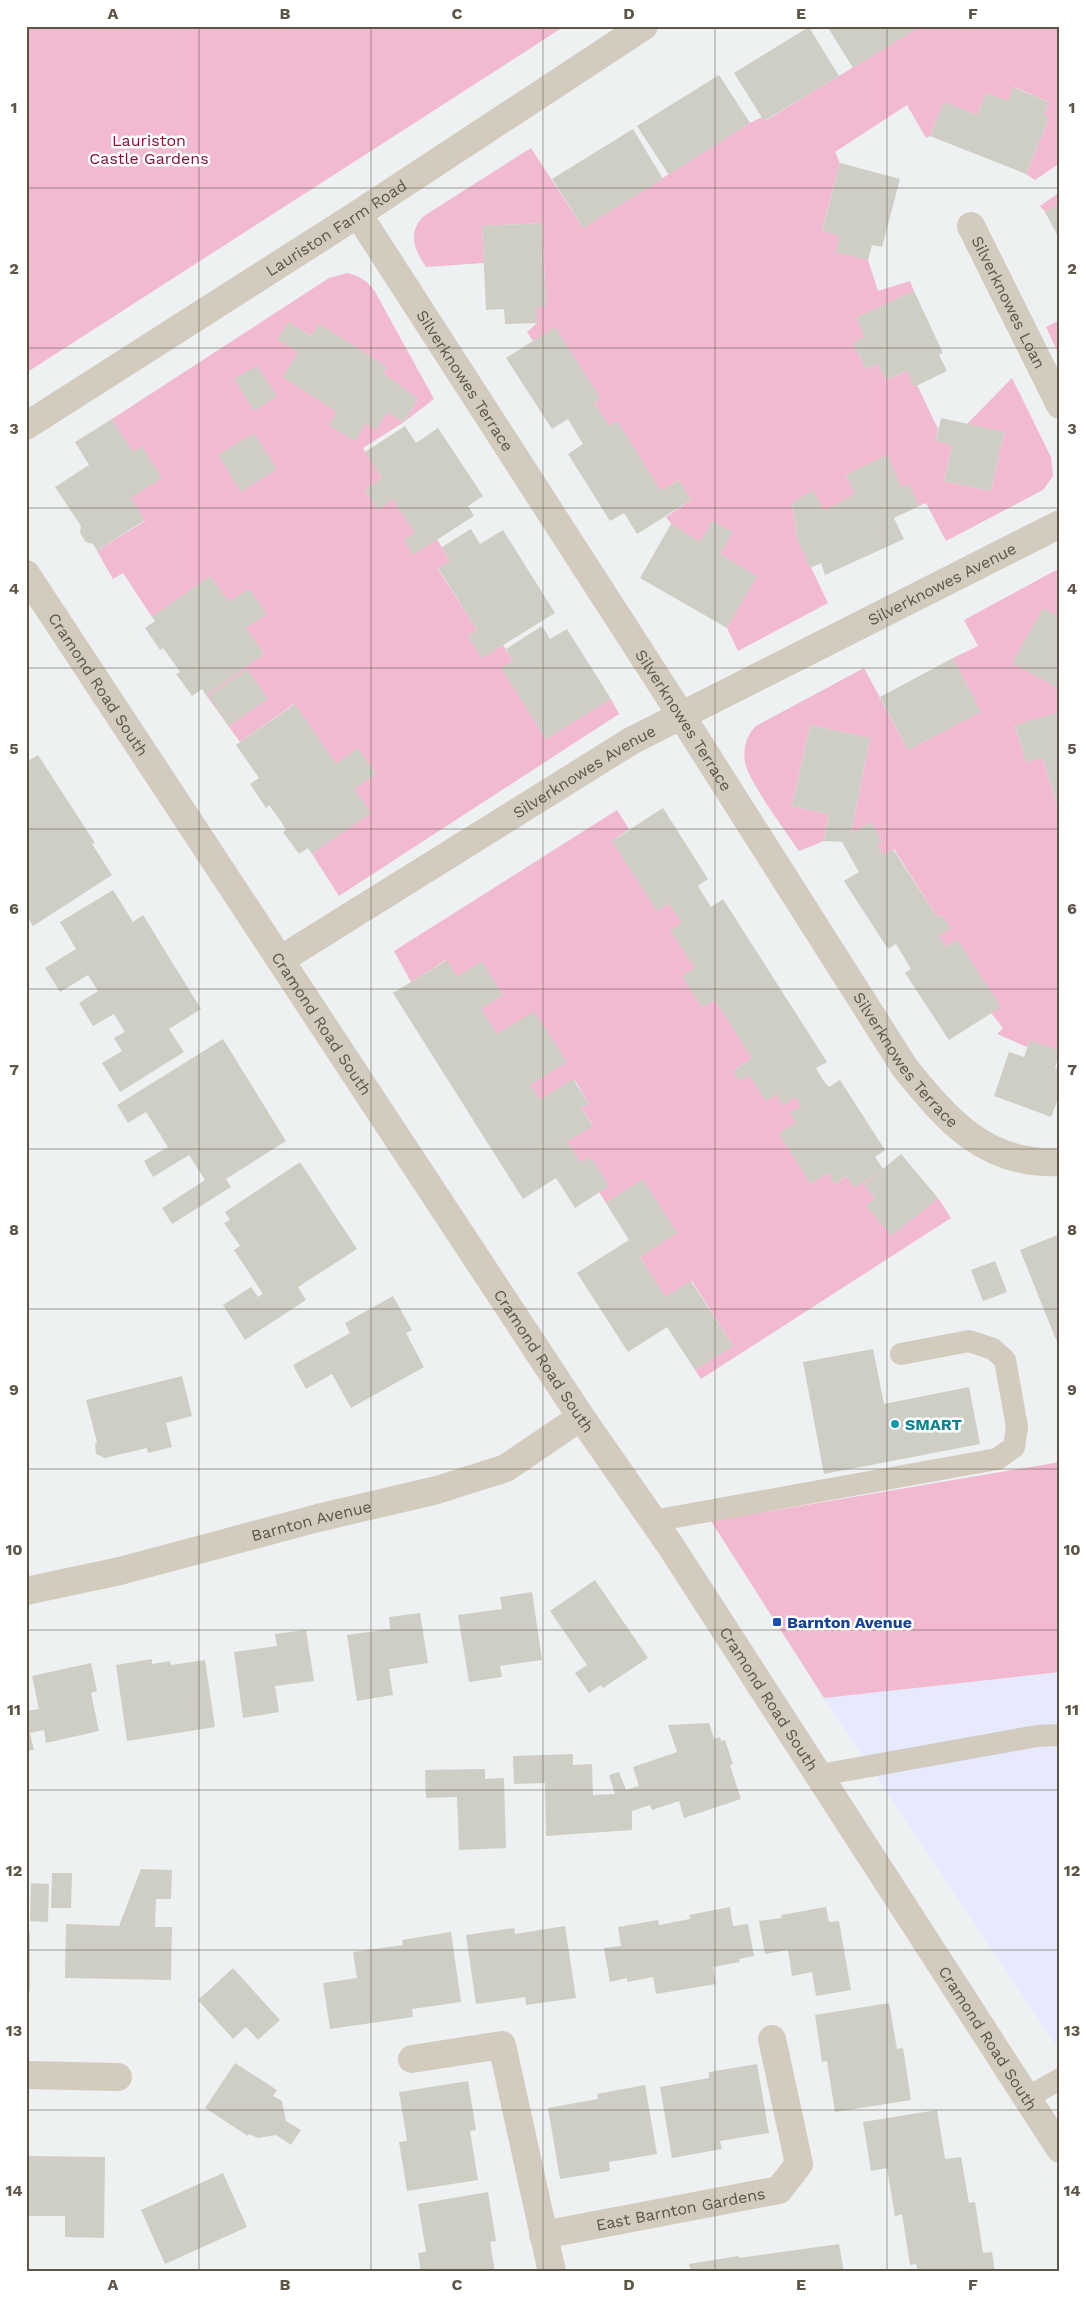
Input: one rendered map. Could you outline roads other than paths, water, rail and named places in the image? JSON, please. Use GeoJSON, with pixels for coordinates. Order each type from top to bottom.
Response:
{"type":"FeatureCollection","features":[{"type":"Feature","properties":{"kind":"street","name":"Lauriston Farm Road"},"geometry":{"type":"LineString","coordinates":[[26,426],[358,214],[644,26]]}},
{"type":"Feature","properties":{"kind":"street","name":"Silverknowes Terrace"},"geometry":{"type":"LineString","coordinates":[[358,214],[681,715],[905,1068],[933,1102],[962,1130],[990,1149],[1016,1158],[1039,1163],[1060,1162]]}},
{"type":"Feature","properties":{"kind":"street","name":"Silverknowes Loan"},"geometry":{"type":"LineString","coordinates":[[972,226],[1060,405]]}},
{"type":"Feature","properties":{"kind":"street","name":"Silverknowes Avenue"},"geometry":{"type":"LineString","coordinates":[[280,960],[631,741],[1060,524]]}},
{"type":"Feature","properties":{"kind":"street","name":"Cramond Road South"},"geometry":{"type":"LineString","coordinates":[[26,574],[820,1775],[1060,2149]]}},
{"type":"Feature","properties":{"kind":"street","name":"Barnton Avenue"},"geometry":{"type":"LineString","coordinates":[[26,1591],[120,1571],[318,1518],[463,1482],[506,1468],[581,1416]]}},
{"type":"Feature","properties":{"kind":"street","name":"East Barnton Gardens"},"geometry":{"type":"LineString","coordinates":[[543,2234],[779,2190],[799,2164],[772,2039]]}},
{"type":"Feature","properties":{"kind":"street"},"geometry":{"type":"LineString","coordinates":[[412,2059],[502,2045],[552,2272]]}},
{"type":"Feature","properties":{"kind":"street"},"geometry":{"type":"LineString","coordinates":[[26,2075],[118,2077]]}},
{"type":"Feature","properties":{"kind":"lane"},"geometry":{"type":"LineString","coordinates":[[653,1521],[997,1459],[1014,1447],[1017,1427],[1004,1360],[993,1349],[969,1341],[901,1354]]}},
{"type":"Feature","properties":{"kind":"lane"},"geometry":{"type":"LineString","coordinates":[[820,1775],[1028,1738],[1060,1735]]}},
{"type":"Feature","properties":{"kind":"lane"},"geometry":{"type":"LineString","coordinates":[[1028,2097],[1060,2079]]}},
{"type":"Feature","properties":{"kind":"place","name":"SMART"},"geometry":{"type":"Point","coordinates":[895,1424]}},
{"type":"Feature","properties":{"kind":"place","name":"Barnton Avenue"},"geometry":{"type":"Point","coordinates":[777,1622]}},
{"type":"Feature","properties":{"kind":"park label","name":"Lauriston Castle Gardens"},"geometry":{"type":"Point","coordinates":[149,149]}}]}
